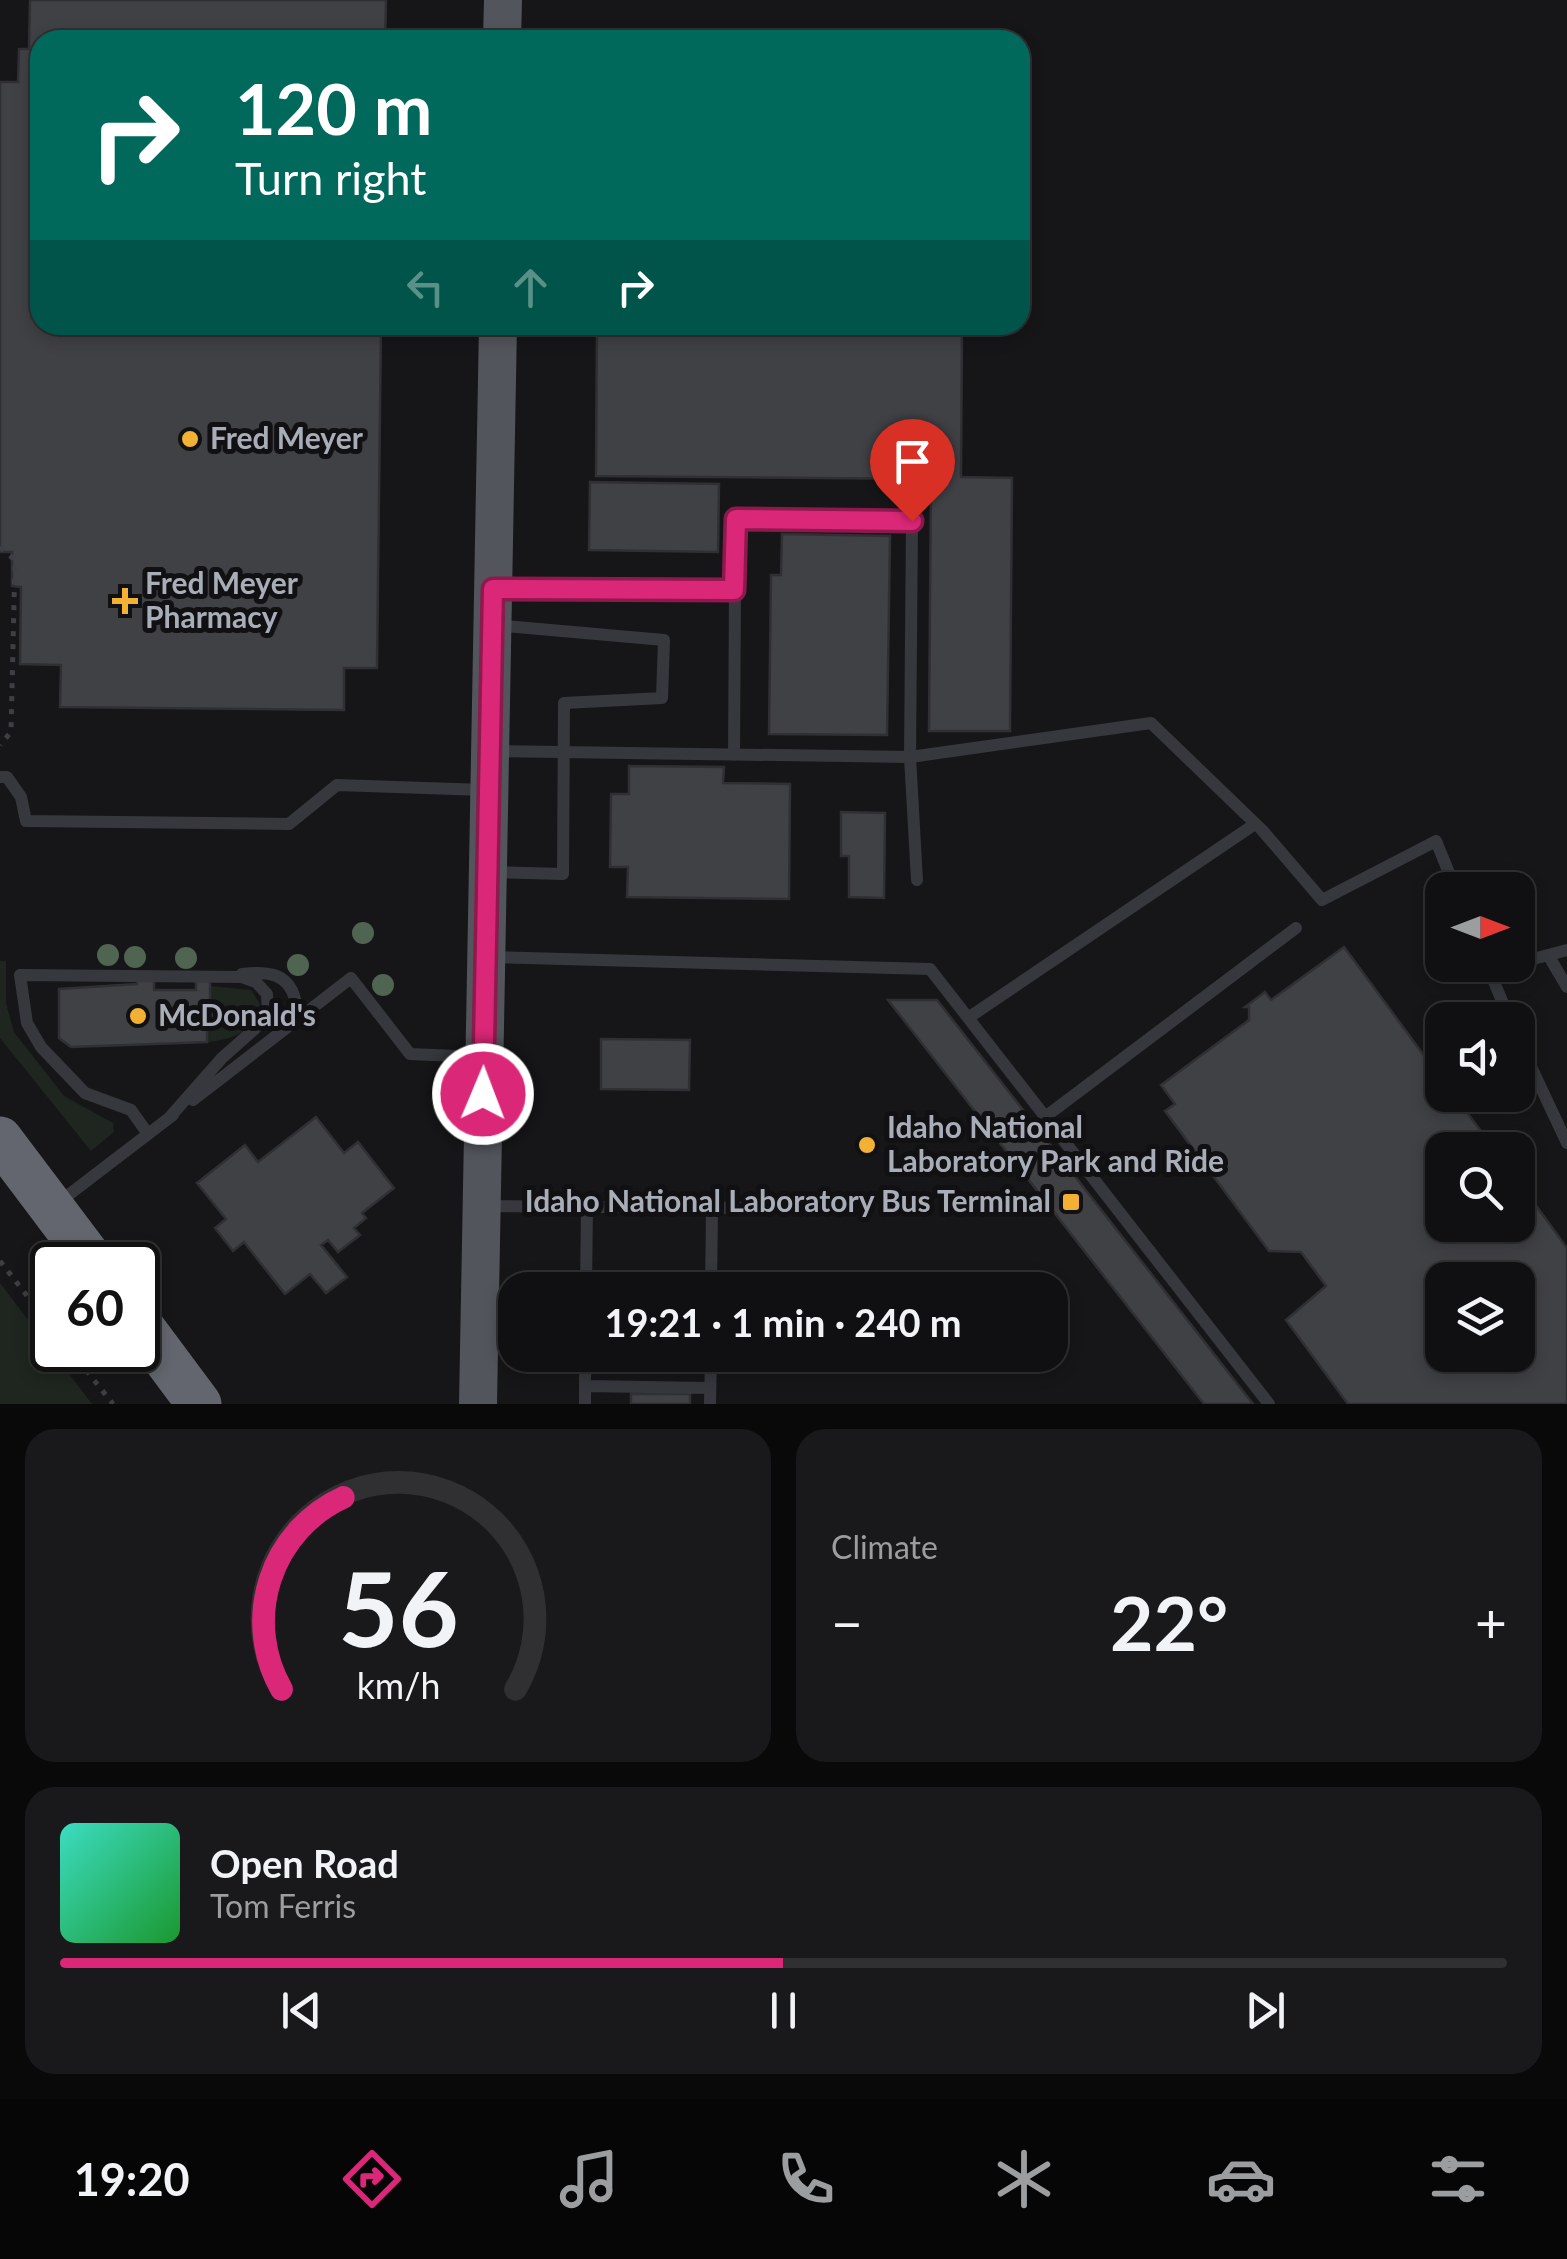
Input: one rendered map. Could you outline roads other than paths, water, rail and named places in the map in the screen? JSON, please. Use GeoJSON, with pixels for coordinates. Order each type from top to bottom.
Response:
{"type":"FeatureCollection","features":[{"type":"Feature","properties":{"kind":"highway"},"geometry":{"type":"LineString","coordinates":[[0,1138],[78,1242]]}},
{"type":"Feature","properties":{"kind":"highway"},"geometry":{"type":"LineString","coordinates":[[160,1351],[200,1404]]}},
{"type":"Feature","properties":{"kind":"main road"},"geometry":{"type":"LineString","coordinates":[[502,30],[503,0]]}},
{"type":"Feature","properties":{"kind":"main road"},"geometry":{"type":"LineString","coordinates":[[478,1404],[498,335]]}},
{"type":"Feature","properties":{"kind":"lane"},"geometry":{"type":"LineString","coordinates":[[734,754],[736,519],[912,521],[910,756],[917,880]]}},
{"type":"Feature","properties":{"kind":"lane"},"geometry":{"type":"LineString","coordinates":[[493,607],[734,590]]}},
{"type":"Feature","properties":{"kind":"lane"},"geometry":{"type":"LineString","coordinates":[[489,872],[563,874],[564,704],[662,698],[664,640],[493,607]]}},
{"type":"Feature","properties":{"kind":"lane"},"geometry":{"type":"LineString","coordinates":[[490,752],[910,756],[1150,723],[1254,824],[1322,900],[1436,841],[1449,872]]}},
{"type":"Feature","properties":{"kind":"lane"},"geometry":{"type":"LineString","coordinates":[[0,776],[7,777],[22,797],[26,821],[288,824],[337,786],[490,790]]}},
{"type":"Feature","properties":{"kind":"lane"},"geometry":{"type":"LineString","coordinates":[[968,1018],[1254,824]]}},
{"type":"Feature","properties":{"kind":"lane"},"geometry":{"type":"LineString","coordinates":[[1045,1117],[1296,928]]}},
{"type":"Feature","properties":{"kind":"lane"},"geometry":{"type":"LineString","coordinates":[[1535,958],[1567,950]]}},
{"type":"Feature","properties":{"kind":"lane"},"geometry":{"type":"LineString","coordinates":[[1548,955],[1567,987]]}},
{"type":"Feature","properties":{"kind":"lane"},"geometry":{"type":"LineString","coordinates":[[486,956],[930,969],[1269,1404]]}},
{"type":"Feature","properties":{"kind":"lane"},"geometry":{"type":"LineString","coordinates":[[210,978],[258,972],[284,979],[292,989],[294,1011],[279,1034]]}},
{"type":"Feature","properties":{"kind":"lane"},"geometry":{"type":"LineString","coordinates":[[148,1134],[131,1110],[85,1094],[41,1047],[27,1023],[20,975],[256,982],[267,994],[268,1017],[222,1058],[169,1118]]}},
{"type":"Feature","properties":{"kind":"lane"},"geometry":{"type":"LineString","coordinates":[[52,1208],[351,978],[410,1054],[484,1057]]}},
{"type":"Feature","properties":{"kind":"lane"},"geometry":{"type":"LineString","coordinates":[[1535,1075],[1567,1143]]}},
{"type":"Feature","properties":{"kind":"lane"},"geometry":{"type":"LineString","coordinates":[[481,1206],[773,1208]]}},
{"type":"Feature","properties":{"kind":"lane"},"geometry":{"type":"LineString","coordinates":[[586,1272],[587,1206]]}},
{"type":"Feature","properties":{"kind":"lane"},"geometry":{"type":"LineString","coordinates":[[711,1272],[712,1208]]}},
{"type":"Feature","properties":{"kind":"lane"},"geometry":{"type":"LineString","coordinates":[[584,1404],[585,1372]]}},
{"type":"Feature","properties":{"kind":"lane"},"geometry":{"type":"LineString","coordinates":[[710,1372],[710,1404]]}},
{"type":"Feature","properties":{"kind":"lane"},"geometry":{"type":"LineString","coordinates":[[585,1386],[710,1388]]}},
{"type":"Feature","properties":{"kind":"place","name":"Fred Meyer"},"geometry":{"type":"Point","coordinates":[190,439]}},
{"type":"Feature","properties":{"kind":"place","name":"Fred Meyer Pharmacy"},"geometry":{"type":"Point","coordinates":[125,601]}},
{"type":"Feature","properties":{"kind":"place","name":"McDonald's"},"geometry":{"type":"Point","coordinates":[138,1016]}},
{"type":"Feature","properties":{"kind":"place","name":"Idaho National Laboratory Park and Ride"},"geometry":{"type":"Point","coordinates":[867,1145]}},
{"type":"Feature","properties":{"kind":"place","name":"Idaho National Laboratory Bus Terminal"},"geometry":{"type":"Point","coordinates":[1071,1202]}}]}
